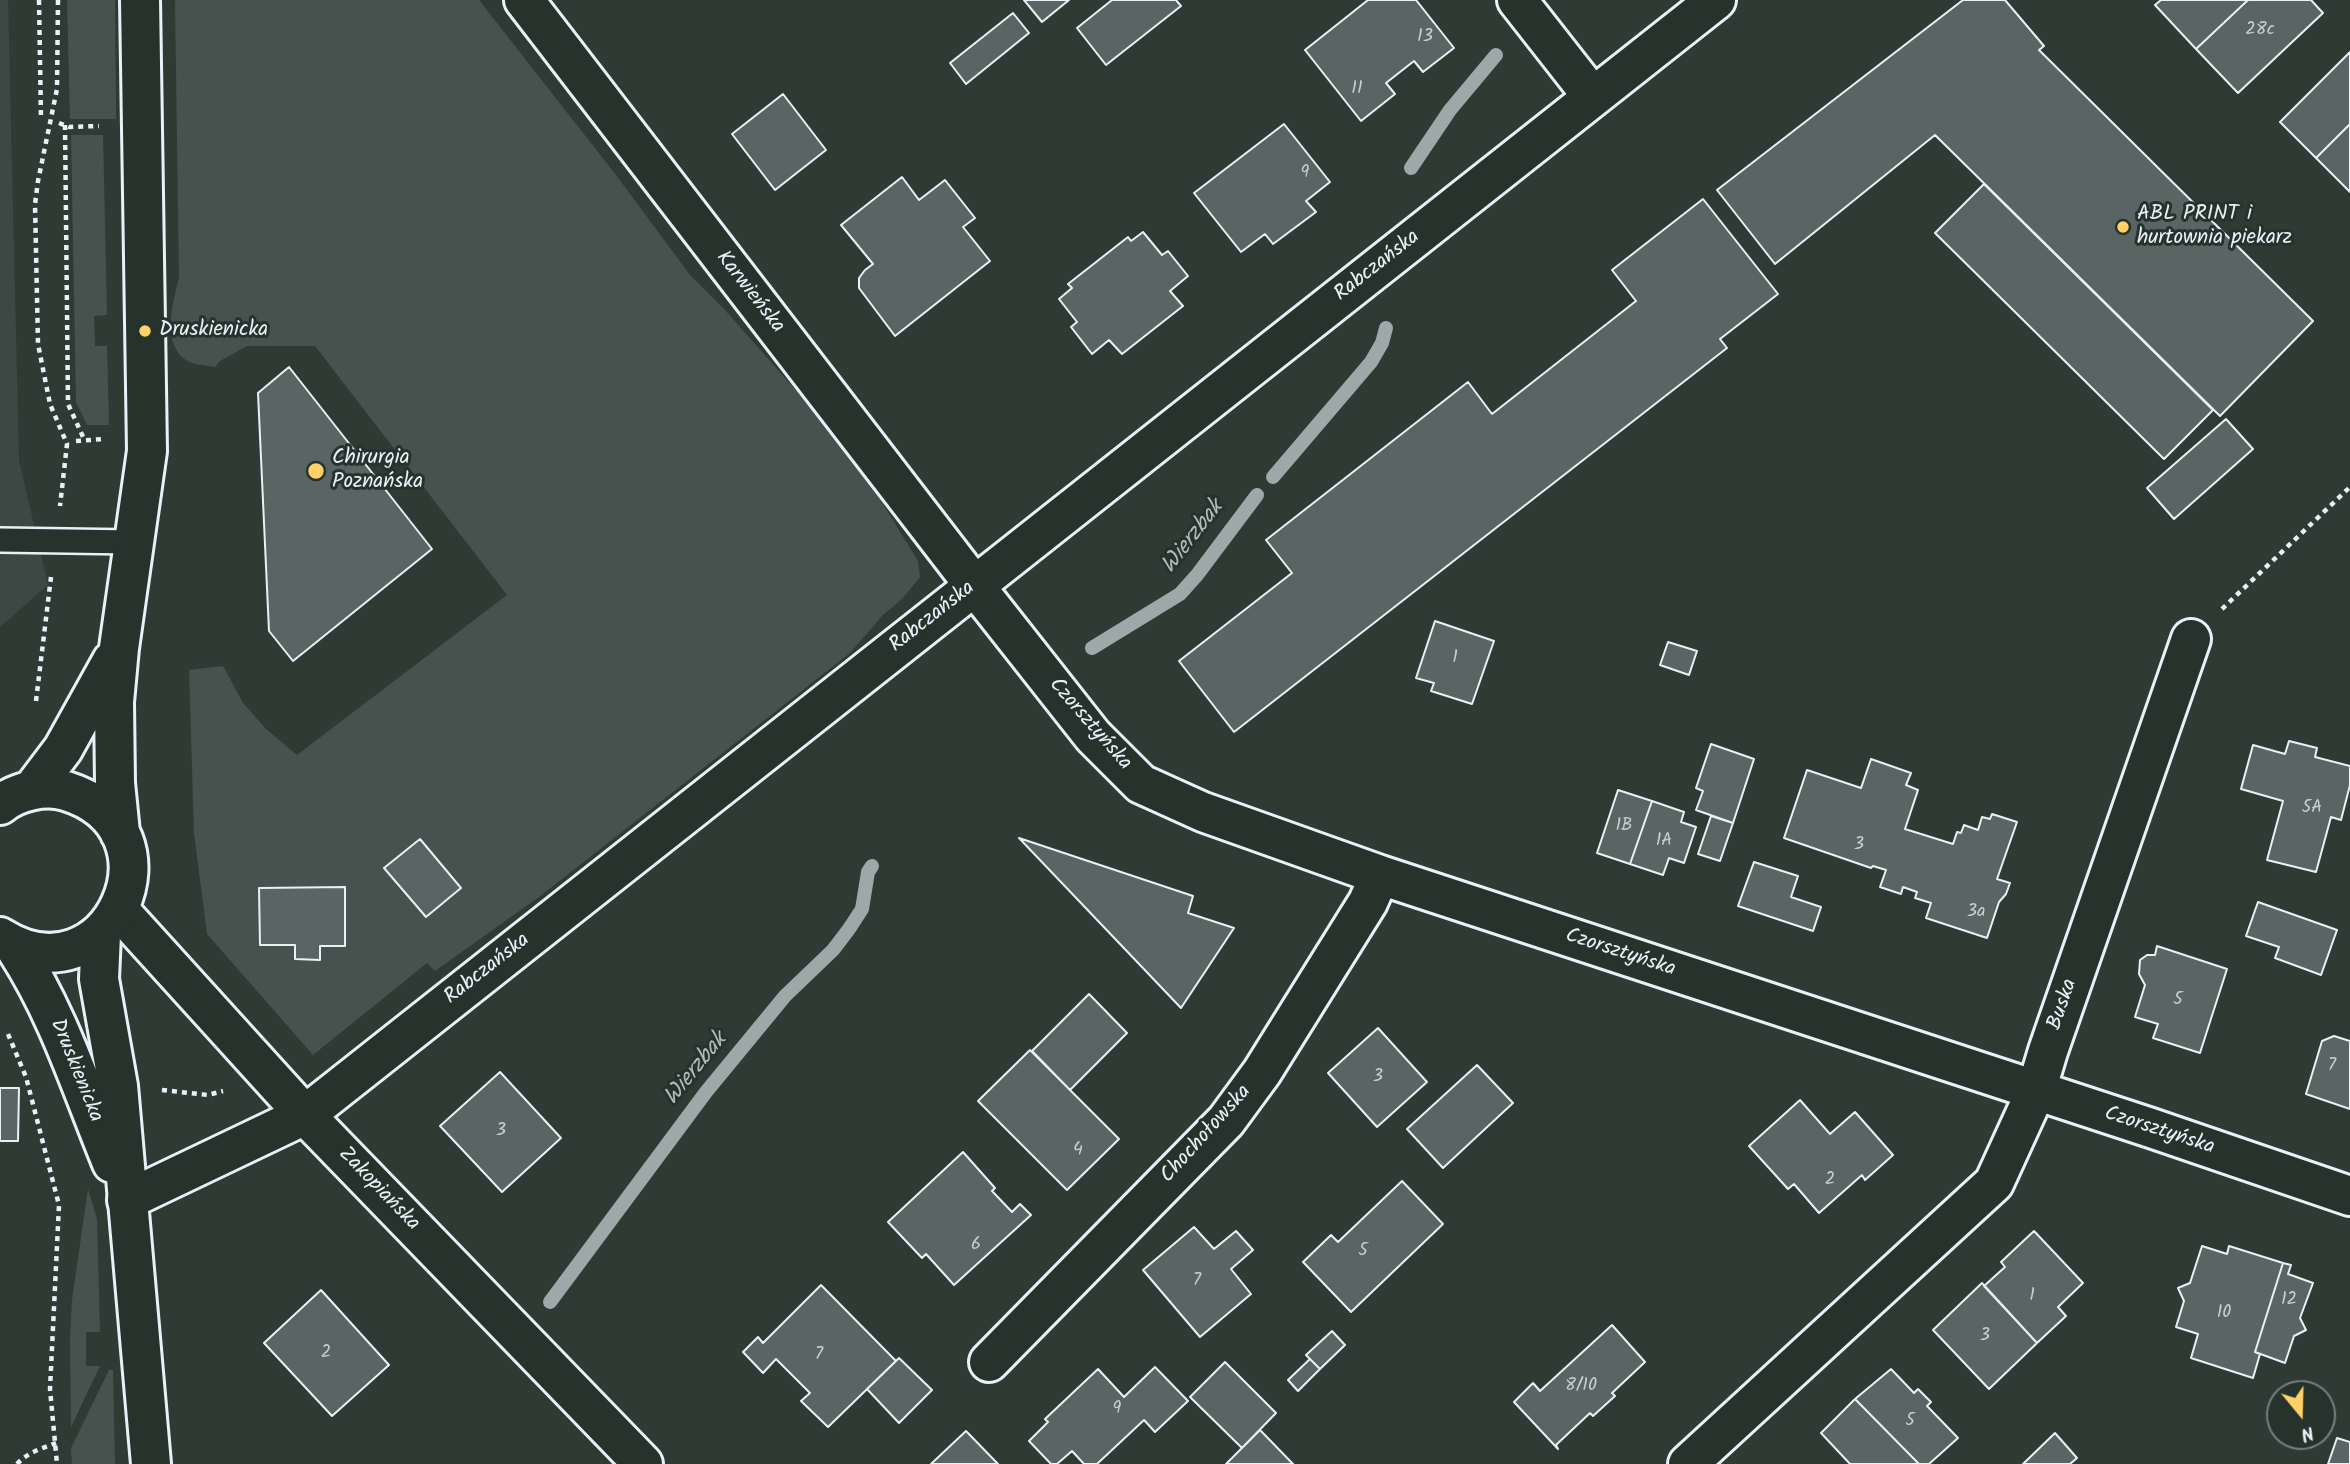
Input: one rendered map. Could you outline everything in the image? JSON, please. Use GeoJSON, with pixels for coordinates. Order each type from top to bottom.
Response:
{"type":"FeatureCollection","features":[{"type":"Feature","properties":{"kind":"street"},"geometry":{"type":"LineString","coordinates":[[120,833],[115,783],[114,702],[118,648],[147,451],[140,0]]}},
{"type":"Feature","properties":{"kind":"street","name":"Karwieńska"},"geometry":{"type":"LineString","coordinates":[[524,0],[974,586]]}},
{"type":"Feature","properties":{"kind":"street"},"geometry":{"type":"LineString","coordinates":[[1517,0],[1593,97]]}},
{"type":"Feature","properties":{"kind":"street","name":"Rabczańska"},"geometry":{"type":"LineString","coordinates":[[127,1200],[305,1115],[1716,0]]}},
{"type":"Feature","properties":{"kind":"street","name":"Czorsztyńska"},"geometry":{"type":"LineString","coordinates":[[974,586],[1093,736],[1141,784],[1203,812],[1380,875],[2350,1196]]}},
{"type":"Feature","properties":{"kind":"street","name":"Buska"},"geometry":{"type":"LineString","coordinates":[[1688,1464],[1994,1183],[2036,1091],[2191,639]]}},
{"type":"Feature","properties":{"kind":"street"},"geometry":{"type":"LineString","coordinates":[[16,797],[63,749],[118,648]]}},
{"type":"Feature","properties":{"kind":"street"},"geometry":{"type":"LineString","coordinates":[[16,797],[59,789],[84,797],[105,812],[120,833]]}},
{"type":"Feature","properties":{"kind":"street","name":"Druskienicka"},"geometry":{"type":"LineString","coordinates":[[120,833],[129,859],[128,885],[110,922],[99,979],[118,1086],[151,1464]]}},
{"type":"Feature","properties":{"kind":"street","name":"Chochołowska"},"geometry":{"type":"LineString","coordinates":[[989,1362],[1226,1121],[1262,1072],[1333,959],[1368,902],[1380,875]]}},
{"type":"Feature","properties":{"kind":"street"},"geometry":{"type":"LineString","coordinates":[[7,941],[44,953],[74,949],[110,922]]}},
{"type":"Feature","properties":{"kind":"street","name":"Zakopiańska"},"geometry":{"type":"LineString","coordinates":[[110,922],[305,1115],[643,1464]]}},
{"type":"Feature","properties":{"kind":"street","name":"Druskienicka"},"geometry":{"type":"LineString","coordinates":[[7,941],[33,974],[55,1021],[127,1200]]}},
{"type":"Feature","properties":{"kind":"lane"},"geometry":{"type":"LineString","coordinates":[[0,540],[134,542]]}},
{"type":"Feature","properties":{"kind":"path"},"geometry":{"type":"LineString","coordinates":[[39,0],[41,119]]}},
{"type":"Feature","properties":{"kind":"path"},"geometry":{"type":"LineString","coordinates":[[35,706],[67,444],[50,404],[38,344],[37,181],[57,89],[58,0]]}},
{"type":"Feature","properties":{"kind":"path"},"geometry":{"type":"LineString","coordinates":[[65,125],[68,404],[84,439]]}},
{"type":"Feature","properties":{"kind":"path"},"geometry":{"type":"LineString","coordinates":[[2191,639],[2350,487]]}},
{"type":"Feature","properties":{"kind":"path"},"geometry":{"type":"LineString","coordinates":[[6,1030],[26,1077],[59,1205],[50,1389],[57,1464]]}},
{"type":"Feature","properties":{"kind":"path"},"geometry":{"type":"LineString","coordinates":[[17,1464],[22,1458],[57,1443]]}},
{"type":"Feature","properties":{"kind":"shaded area"},"geometry":{"type":"Polygon","coordinates":[[[0,0],[8,0],[19,460],[48,585],[0,627],[0,0]]]}},
{"type":"Feature","properties":{"kind":"shaded area"},"geometry":{"type":"Polygon","coordinates":[[[67,0],[115,0],[116,119],[70,119],[67,0]]]}},
{"type":"Feature","properties":{"kind":"shaded area"},"geometry":{"type":"Polygon","coordinates":[[[175,0],[479,0],[616,175],[690,275],[724,309],[816,413],[875,491],[918,561],[920,577],[850,653],[539,897],[435,971],[427,963],[313,1055],[207,934],[194,833],[189,670],[223,666],[243,703],[266,729],[297,755],[507,595],[315,346],[247,346],[220,361],[215,367],[190,362],[177,350],[171,331],[179,278],[175,0]]]}},
{"type":"Feature","properties":{"kind":"shaded area"},"geometry":{"type":"Polygon","coordinates":[[[71,135],[103,135],[107,315],[94,316],[95,346],[107,346],[109,425],[87,425],[76,402],[71,135]]]}},
{"type":"Feature","properties":{"kind":"shaded area"},"geometry":{"type":"Polygon","coordinates":[[[88,1189],[97,1219],[100,1332],[86,1332],[86,1366],[100,1366],[71,1427],[72,1300],[88,1189]]]}},
{"type":"Feature","properties":{"kind":"shaded area"},"geometry":{"type":"Polygon","coordinates":[[[109,1370],[113,1370],[115,1464],[72,1464],[71,1448],[109,1370]]]}},
{"type":"Feature","properties":{"kind":"building"},"geometry":{"type":"Polygon","coordinates":[[[1024,0],[1069,0],[1042,22],[1024,0]]]}},
{"type":"Feature","properties":{"kind":"building"},"geometry":{"type":"Polygon","coordinates":[[[1112,0],[1176,0],[1181,6],[1106,65],[1077,28],[1112,0]]]}},
{"type":"Feature","properties":{"kind":"building"},"geometry":{"type":"Polygon","coordinates":[[[1368,0],[1416,0],[1454,48],[1423,72],[1414,61],[1386,83],[1395,94],[1361,121],[1305,50],[1368,0]]]}},
{"type":"Feature","properties":{"kind":"building","name":"ABL PRINT i hurtownia piekarz"},"geometry":{"type":"Polygon","coordinates":[[[1963,0],[2005,0],[2044,46],[2039,50],[2313,321],[2220,416],[1935,135],[1775,264],[1717,190],[1963,0]]]}},
{"type":"Feature","properties":{"kind":"building"},"geometry":{"type":"Polygon","coordinates":[[[2161,0],[2248,0],[2196,49],[2155,5],[2161,0]]]}},
{"type":"Feature","properties":{"kind":"building"},"geometry":{"type":"Polygon","coordinates":[[[2248,0],[2311,0],[2323,13],[2238,93],[2196,49],[2248,0]]]}},
{"type":"Feature","properties":{"kind":"building"},"geometry":{"type":"Polygon","coordinates":[[[1013,13],[1029,33],[966,84],[950,63],[1013,13]]]}},
{"type":"Feature","properties":{"kind":"building"},"geometry":{"type":"Polygon","coordinates":[[[2350,52],[2350,124],[2316,158],[2280,122],[2350,52]]]}},
{"type":"Feature","properties":{"kind":"building"},"geometry":{"type":"Polygon","coordinates":[[[783,94],[826,150],[775,190],[732,134],[783,94]]]}},
{"type":"Feature","properties":{"kind":"building"},"geometry":{"type":"Polygon","coordinates":[[[1284,124],[1330,182],[1306,201],[1316,212],[1273,244],[1265,234],[1241,252],[1194,193],[1284,124]]]}},
{"type":"Feature","properties":{"kind":"building"},"geometry":{"type":"Polygon","coordinates":[[[2350,124],[2350,192],[2316,158],[2350,124]]]}},
{"type":"Feature","properties":{"kind":"building"},"geometry":{"type":"Polygon","coordinates":[[[902,177],[919,200],[945,180],[975,218],[963,227],[990,261],[895,336],[859,288],[859,278],[873,264],[841,225],[902,177]]]}},
{"type":"Feature","properties":{"kind":"building"},"geometry":{"type":"Polygon","coordinates":[[[1984,184],[2213,410],[2164,459],[1935,233],[1984,184]]]}},
{"type":"Feature","properties":{"kind":"building"},"geometry":{"type":"Polygon","coordinates":[[[1703,199],[1778,294],[1720,339],[1727,348],[1234,732],[1179,661],[1292,573],[1266,540],[1468,382],[1492,414],[1636,301],[1612,270],[1703,199]]]}},
{"type":"Feature","properties":{"kind":"building"},"geometry":{"type":"Polygon","coordinates":[[[1143,232],[1162,255],[1168,251],[1188,276],[1170,291],[1183,306],[1122,354],[1109,340],[1092,354],[1071,327],[1077,322],[1059,299],[1072,288],[1068,284],[1128,237],[1131,241],[1143,232]]]}},
{"type":"Feature","properties":{"kind":"building","name":"Chirurgia Poznańska"},"geometry":{"type":"Polygon","coordinates":[[[289,367],[432,549],[293,661],[269,631],[258,393],[289,367]]]}},
{"type":"Feature","properties":{"kind":"building"},"geometry":{"type":"Polygon","coordinates":[[[2226,419],[2253,449],[2174,519],[2147,488],[2226,419]]]}},
{"type":"Feature","properties":{"kind":"building"},"geometry":{"type":"Polygon","coordinates":[[[1435,621],[1494,641],[1472,704],[1431,691],[1434,683],[1416,678],[1435,621]]]}},
{"type":"Feature","properties":{"kind":"building"},"geometry":{"type":"Polygon","coordinates":[[[1668,642],[1697,651],[1689,675],[1660,665],[1668,642]]]}},
{"type":"Feature","properties":{"kind":"building"},"geometry":{"type":"Polygon","coordinates":[[[2289,741],[2317,748],[2315,757],[2350,766],[2350,785],[2341,820],[2331,817],[2316,872],[2267,860],[2283,801],[2241,789],[2253,745],[2285,754],[2289,741]]]}},
{"type":"Feature","properties":{"kind":"building"},"geometry":{"type":"Polygon","coordinates":[[[1711,744],[1754,759],[1733,823],[1696,810],[1703,791],[1696,788],[1711,744]]]}},
{"type":"Feature","properties":{"kind":"building"},"geometry":{"type":"Polygon","coordinates":[[[1871,759],[1911,773],[1906,785],[1918,790],[1905,829],[1953,844],[1957,832],[1961,833],[1964,825],[1978,830],[1982,817],[1990,819],[1992,814],[2017,822],[1997,879],[2010,883],[1999,902],[1987,938],[1926,918],[1931,903],[1915,898],[1917,892],[1903,887],[1901,894],[1880,887],[1886,870],[1873,866],[1871,868],[1784,838],[1807,770],[1861,788],[1871,759]]]}},
{"type":"Feature","properties":{"kind":"building"},"geometry":{"type":"Polygon","coordinates":[[[1618,790],[1652,801],[1630,864],[1597,853],[1618,790]]]}},
{"type":"Feature","properties":{"kind":"building"},"geometry":{"type":"Polygon","coordinates":[[[1652,801],[1684,812],[1681,822],[1696,827],[1684,863],[1669,858],[1663,875],[1630,864],[1652,801]]]}},
{"type":"Feature","properties":{"kind":"building"},"geometry":{"type":"Polygon","coordinates":[[[1711,816],[1733,823],[1720,861],[1698,854],[1711,816]]]}},
{"type":"Feature","properties":{"kind":"building"},"geometry":{"type":"Polygon","coordinates":[[[1019,838],[1193,896],[1188,913],[1234,928],[1181,1008],[1019,838]]]}},
{"type":"Feature","properties":{"kind":"building"},"geometry":{"type":"Polygon","coordinates":[[[420,839],[461,888],[426,917],[384,868],[420,839]]]}},
{"type":"Feature","properties":{"kind":"building"},"geometry":{"type":"Polygon","coordinates":[[[1754,862],[1798,876],[1791,897],[1821,907],[1813,931],[1738,906],[1754,862]]]}},
{"type":"Feature","properties":{"kind":"building"},"geometry":{"type":"Polygon","coordinates":[[[345,887],[345,946],[320,946],[320,960],[295,959],[295,945],[260,945],[259,888],[345,887]]]}},
{"type":"Feature","properties":{"kind":"building"},"geometry":{"type":"Polygon","coordinates":[[[2258,902],[2337,930],[2321,975],[2275,958],[2279,947],[2246,936],[2258,902]]]}},
{"type":"Feature","properties":{"kind":"building"},"geometry":{"type":"Polygon","coordinates":[[[2157,946],[2227,969],[2200,1053],[2153,1038],[2158,1024],[2135,1017],[2145,985],[2139,974],[2140,960],[2147,955],[2155,955],[2157,946]]]}},
{"type":"Feature","properties":{"kind":"building"},"geometry":{"type":"Polygon","coordinates":[[[1089,994],[1127,1033],[1070,1090],[1032,1051],[1089,994]]]}},
{"type":"Feature","properties":{"kind":"building"},"geometry":{"type":"Polygon","coordinates":[[[1378,1028],[1427,1082],[1377,1127],[1328,1073],[1378,1028]]]}},
{"type":"Feature","properties":{"kind":"building"},"geometry":{"type":"Polygon","coordinates":[[[2334,1036],[2350,1041],[2350,1109],[2306,1094],[2322,1041],[2334,1036]]]}},
{"type":"Feature","properties":{"kind":"building"},"geometry":{"type":"Polygon","coordinates":[[[1030,1050],[1119,1139],[1067,1190],[978,1101],[1030,1050]]]}},
{"type":"Feature","properties":{"kind":"building"},"geometry":{"type":"Polygon","coordinates":[[[1477,1065],[1513,1103],[1443,1168],[1407,1129],[1477,1065]]]}},
{"type":"Feature","properties":{"kind":"building"},"geometry":{"type":"Polygon","coordinates":[[[500,1072],[561,1138],[502,1192],[440,1126],[500,1072]]]}},
{"type":"Feature","properties":{"kind":"building"},"geometry":{"type":"Polygon","coordinates":[[[0,1088],[19,1088],[18,1141],[0,1141],[0,1088]]]}},
{"type":"Feature","properties":{"kind":"building"},"geometry":{"type":"Polygon","coordinates":[[[1800,1100],[1830,1134],[1855,1112],[1893,1155],[1865,1180],[1862,1175],[1819,1213],[1794,1184],[1788,1189],[1749,1146],[1800,1100]]]}},
{"type":"Feature","properties":{"kind":"building"},"geometry":{"type":"Polygon","coordinates":[[[963,1152],[995,1188],[992,1191],[1012,1212],[1020,1204],[1031,1215],[954,1285],[926,1254],[922,1258],[888,1222],[963,1152]]]}},
{"type":"Feature","properties":{"kind":"building"},"geometry":{"type":"Polygon","coordinates":[[[1402,1181],[1443,1224],[1351,1312],[1303,1262],[1331,1235],[1338,1242],[1402,1181]]]}},
{"type":"Feature","properties":{"kind":"building"},"geometry":{"type":"Polygon","coordinates":[[[1194,1227],[1214,1249],[1236,1231],[1253,1250],[1231,1269],[1251,1294],[1200,1337],[1143,1270],[1194,1227]]]}},
{"type":"Feature","properties":{"kind":"building"},"geometry":{"type":"Polygon","coordinates":[[[2034,1231],[2083,1283],[2058,1307],[2066,1316],[2037,1343],[1984,1286],[2005,1267],[2001,1262],[2034,1231]]]}},
{"type":"Feature","properties":{"kind":"building"},"geometry":{"type":"Polygon","coordinates":[[[2202,1246],[2227,1254],[2229,1246],[2283,1263],[2255,1352],[2260,1354],[2253,1378],[2191,1358],[2198,1334],[2176,1327],[2184,1301],[2178,1288],[2190,1283],[2202,1246]]]}},
{"type":"Feature","properties":{"kind":"building"},"geometry":{"type":"Polygon","coordinates":[[[2283,1263],[2291,1265],[2288,1274],[2313,1283],[2300,1318],[2306,1330],[2294,1336],[2285,1363],[2255,1352],[2283,1263]]]}},
{"type":"Feature","properties":{"kind":"building"},"geometry":{"type":"Polygon","coordinates":[[[1982,1283],[2037,1343],[1989,1389],[1933,1330],[1982,1283]]]}},
{"type":"Feature","properties":{"kind":"building"},"geometry":{"type":"Polygon","coordinates":[[[821,1285],[896,1361],[828,1427],[801,1401],[810,1393],[776,1359],[763,1373],[743,1352],[758,1337],[763,1343],[821,1285]]]}},
{"type":"Feature","properties":{"kind":"building"},"geometry":{"type":"Polygon","coordinates":[[[321,1290],[389,1365],[332,1416],[264,1343],[321,1290]]]}},
{"type":"Feature","properties":{"kind":"building"},"geometry":{"type":"Polygon","coordinates":[[[1612,1325],[1645,1362],[1612,1393],[1615,1396],[1593,1416],[1590,1413],[1556,1445],[1558,1449],[1514,1402],[1533,1383],[1540,1391],[1612,1325]]]}},
{"type":"Feature","properties":{"kind":"building"},"geometry":{"type":"Polygon","coordinates":[[[1332,1331],[1345,1345],[1320,1369],[1306,1355],[1332,1331]]]}},
{"type":"Feature","properties":{"kind":"building"},"geometry":{"type":"Polygon","coordinates":[[[899,1358],[932,1390],[899,1423],[867,1389],[899,1358]]]}},
{"type":"Feature","properties":{"kind":"building"},"geometry":{"type":"Polygon","coordinates":[[[1310,1359],[1320,1369],[1298,1391],[1288,1380],[1310,1359]]]}},
{"type":"Feature","properties":{"kind":"building"},"geometry":{"type":"Polygon","coordinates":[[[1225,1362],[1276,1413],[1242,1448],[1190,1397],[1225,1362]]]}},
{"type":"Feature","properties":{"kind":"building"},"geometry":{"type":"Polygon","coordinates":[[[1155,1367],[1188,1401],[1155,1432],[1144,1420],[1097,1464],[1084,1464],[1072,1451],[1057,1464],[1051,1464],[1029,1441],[1048,1422],[1045,1419],[1098,1369],[1124,1397],[1155,1367]]]}},
{"type":"Feature","properties":{"kind":"building"},"geometry":{"type":"Polygon","coordinates":[[[1891,1369],[1914,1393],[1918,1389],[1931,1402],[1927,1406],[1958,1438],[1929,1464],[1919,1464],[1855,1399],[1891,1369]]]}},
{"type":"Feature","properties":{"kind":"building"},"geometry":{"type":"Polygon","coordinates":[[[1855,1399],[1919,1464],[1850,1464],[1821,1433],[1855,1399]]]}},
{"type":"Feature","properties":{"kind":"building"},"geometry":{"type":"Polygon","coordinates":[[[1260,1430],[1293,1464],[1226,1464],[1260,1430]]]}},
{"type":"Feature","properties":{"kind":"building"},"geometry":{"type":"Polygon","coordinates":[[[966,1431],[998,1464],[931,1464],[966,1431]]]}},
{"type":"Feature","properties":{"kind":"building"},"geometry":{"type":"Polygon","coordinates":[[[2055,1433],[2077,1458],[2070,1464],[2023,1464],[2055,1433]]]}},
{"type":"Feature","properties":{"kind":"building"},"geometry":{"type":"Polygon","coordinates":[[[2337,1438],[2350,1442],[2350,1464],[2328,1464],[2333,1450],[2336,1450],[2337,1438]]]}},
{"type":"Feature","properties":{"kind":"waterway","name":"Wierzbak"},"geometry":{"type":"LineString","coordinates":[[1411,168],[1450,110],[1496,55]]}},
{"type":"Feature","properties":{"kind":"waterway","name":"Wierzbak"},"geometry":{"type":"LineString","coordinates":[[1273,477],[1371,362],[1382,343],[1386,328]]}},
{"type":"Feature","properties":{"kind":"waterway","name":"Wierzbak"},"geometry":{"type":"LineString","coordinates":[[1092,648],[1180,594],[1257,495]]}},
{"type":"Feature","properties":{"kind":"waterway","name":"Wierzbak"},"geometry":{"type":"LineString","coordinates":[[550,1302],[706,1092],[785,996],[833,950],[849,929],[862,909],[868,872],[872,866]]}},
{"type":"Feature","properties":{"kind":"place","name":"ABL PRINT i hurtownia piekarz"},"geometry":{"type":"Point","coordinates":[2123,227]}},
{"type":"Feature","properties":{"kind":"place","name":"Druskienicka"},"geometry":{"type":"Point","coordinates":[145,331]}},
{"type":"Feature","properties":{"kind":"place","name":"Chirurgia Poznańska"},"geometry":{"type":"Point","coordinates":[316,471]}}]}
